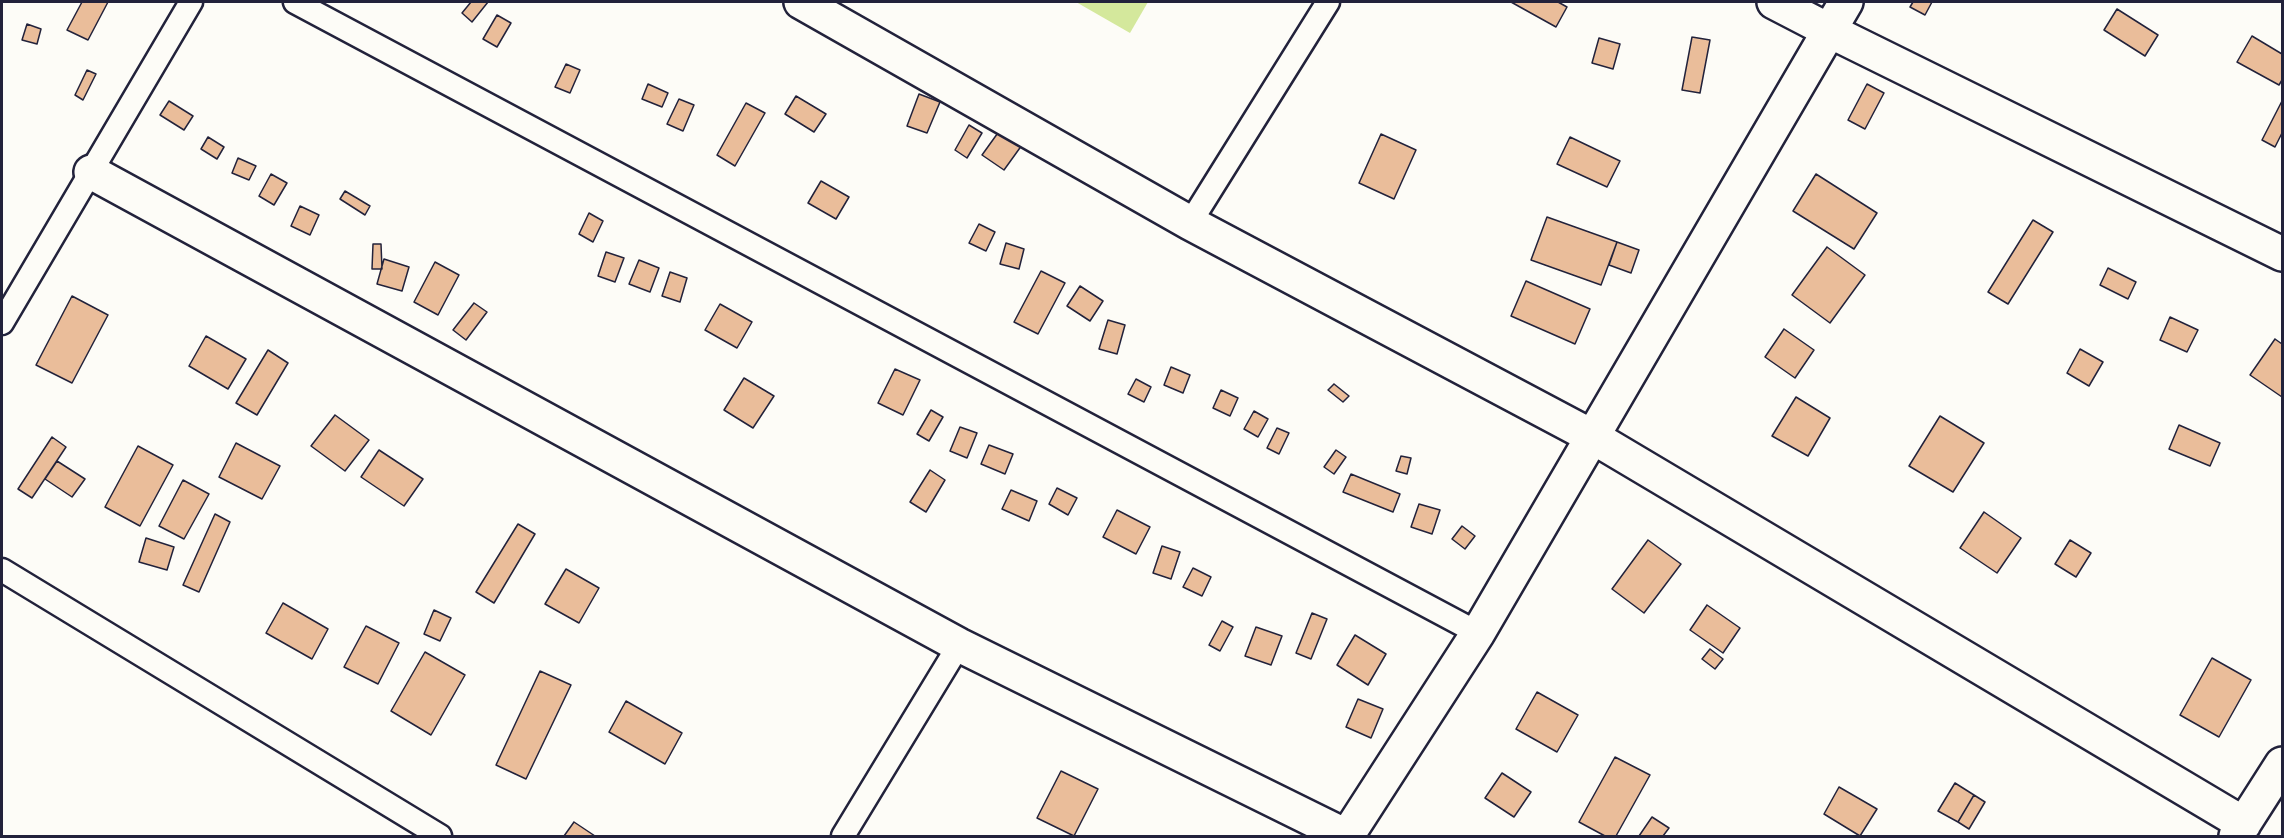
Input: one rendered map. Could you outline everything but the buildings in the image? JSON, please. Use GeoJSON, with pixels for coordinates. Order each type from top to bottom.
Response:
{"type":"FeatureCollection","features":[{"type":"Feature","properties":{"kind":"street"},"geometry":{"type":"LineString","coordinates":[[801,2],[1190,223],[1593,437],[2240,830],[2283,764]]}},
{"type":"Feature","properties":{"kind":"street"},"geometry":{"type":"LineString","coordinates":[[1774,2],[2283,254]]}},
{"type":"Feature","properties":{"kind":"street"},"geometry":{"type":"LineString","coordinates":[[91,172],[959,645],[1346,837],[1478,633],[1846,2]]}},
{"type":"Feature","properties":{"kind":"lane"},"geometry":{"type":"LineString","coordinates":[[2,323],[191,2]]}},
{"type":"Feature","properties":{"kind":"lane"},"geometry":{"type":"LineString","coordinates":[[295,2],[1478,633]]}},
{"type":"Feature","properties":{"kind":"lane"},"geometry":{"type":"LineString","coordinates":[[1190,223],[1328,2]]}},
{"type":"Feature","properties":{"kind":"lane"},"geometry":{"type":"LineString","coordinates":[[2,570],[440,837]]}},
{"type":"Feature","properties":{"kind":"lane"},"geometry":{"type":"LineString","coordinates":[[843,837],[959,645]]}},
{"type":"Feature","properties":{"kind":"green space"},"geometry":{"type":"Polygon","coordinates":[[[1076,2],[1148,2],[1130,33],[1076,2]]]}}]}
